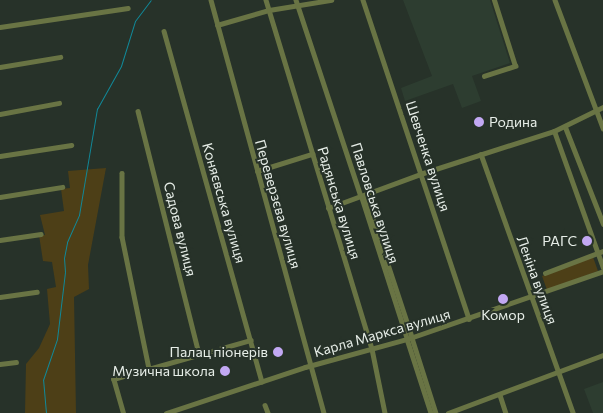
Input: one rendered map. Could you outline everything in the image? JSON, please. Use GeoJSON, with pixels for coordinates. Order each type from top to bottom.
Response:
{"type":"FeatureCollection","features":[{"type":"Feature","properties":{"kind":"street","name":"Переверзєва вулиця"},"geometry":{"type":"LineString","coordinates":[[211,0],[324,413]]}},
{"type":"Feature","properties":{"kind":"street","name":"Радянська вулиця"},"geometry":{"type":"LineString","coordinates":[[266,0],[372,349],[385,413]]}},
{"type":"Feature","properties":{"kind":"street"},"geometry":{"type":"LineString","coordinates":[[217,25],[296,2],[331,0]]}},
{"type":"Feature","properties":{"kind":"street","name":"Шевченка вулиця"},"geometry":{"type":"LineString","coordinates":[[363,0],[423,173],[470,319]]}},
{"type":"Feature","properties":{"kind":"street"},"geometry":{"type":"LineString","coordinates":[[484,76],[515,66],[494,0]]}},
{"type":"Feature","properties":{"kind":"street"},"geometry":{"type":"LineString","coordinates":[[555,0],[603,128]]}},
{"type":"Feature","properties":{"kind":"street","name":"Павловська вулиця"},"geometry":{"type":"LineString","coordinates":[[296,2],[436,413]]}},
{"type":"Feature","properties":{"kind":"street"},"geometry":{"type":"LineString","coordinates":[[0,26],[128,8]]}},
{"type":"Feature","properties":{"kind":"street","name":"Коняєвська вулиця"},"geometry":{"type":"LineString","coordinates":[[164,31],[262,382]]}},
{"type":"Feature","properties":{"kind":"street"},"geometry":{"type":"LineString","coordinates":[[0,67],[60,57]]}},
{"type":"Feature","properties":{"kind":"street"},"geometry":{"type":"LineString","coordinates":[[0,114],[59,104]]}},
{"type":"Feature","properties":{"kind":"street"},"geometry":{"type":"LineString","coordinates":[[328,208],[423,173],[554,131],[603,107]]}},
{"type":"Feature","properties":{"kind":"street","name":"Садова вулиця"},"geometry":{"type":"LineString","coordinates":[[138,111],[199,353]]}},
{"type":"Feature","properties":{"kind":"street"},"geometry":{"type":"LineString","coordinates":[[565,126],[603,224]]}},
{"type":"Feature","properties":{"kind":"street"},"geometry":{"type":"LineString","coordinates":[[554,131],[600,252],[603,269]]}},
{"type":"Feature","properties":{"kind":"street"},"geometry":{"type":"LineString","coordinates":[[0,156],[71,145]]}},
{"type":"Feature","properties":{"kind":"street"},"geometry":{"type":"LineString","coordinates":[[257,170],[312,154]]}},
{"type":"Feature","properties":{"kind":"street","name":"Леніна вулиця"},"geometry":{"type":"LineString","coordinates":[[481,154],[572,413]]}},
{"type":"Feature","properties":{"kind":"street"},"geometry":{"type":"LineString","coordinates":[[122,173],[122,237],[149,368]]}},
{"type":"Feature","properties":{"kind":"street"},"geometry":{"type":"LineString","coordinates":[[0,197],[62,187]]}},
{"type":"Feature","properties":{"kind":"street"},"geometry":{"type":"LineString","coordinates":[[0,240],[41,234]]}},
{"type":"Feature","properties":{"kind":"street"},"geometry":{"type":"LineString","coordinates":[[545,273],[600,252]]}},
{"type":"Feature","properties":{"kind":"street","name":"Карла Маркса вулиця"},"geometry":{"type":"LineString","coordinates":[[166,413],[312,365],[410,339],[531,298],[603,269]]}},
{"type":"Feature","properties":{"kind":"street"},"geometry":{"type":"LineString","coordinates":[[0,297],[37,292]]}},
{"type":"Feature","properties":{"kind":"street","name":"Павловська вулиця"},"geometry":{"type":"LineString","coordinates":[[410,339],[431,413]]}},
{"type":"Feature","properties":{"kind":"street"},"geometry":{"type":"LineString","coordinates":[[123,413],[113,379],[199,353],[251,340]]}},
{"type":"Feature","properties":{"kind":"street"},"geometry":{"type":"LineString","coordinates":[[448,413],[603,355]]}},
{"type":"Feature","properties":{"kind":"street"},"geometry":{"type":"LineString","coordinates":[[0,364],[16,362]]}},
{"type":"Feature","properties":{"kind":"street"},"geometry":{"type":"LineString","coordinates":[[500,395],[506,413]]}},
{"type":"Feature","properties":{"kind":"street"},"geometry":{"type":"LineString","coordinates":[[265,405],[268,413]]}},
{"type":"Feature","properties":{"kind":"shaded area"},"geometry":{"type":"Polygon","coordinates":[[[403,0],[490,0],[510,63],[472,76],[481,101],[462,108],[453,84],[405,101],[401,88],[432,76],[403,0]]]}},
{"type":"Feature","properties":{"kind":"shaded area"},"geometry":{"type":"Polygon","coordinates":[[[106,168],[88,265],[89,289],[74,297],[76,413],[25,413],[26,364],[39,348],[50,324],[47,289],[56,287],[52,262],[43,261],[39,235],[45,235],[40,215],[64,211],[61,189],[70,188],[68,171],[106,168]]]}},
{"type":"Feature","properties":{"kind":"shaded area"},"geometry":{"type":"Polygon","coordinates":[[[593,257],[598,271],[547,290],[542,276],[593,257]]]}},
{"type":"Feature","properties":{"kind":"shaded area"},"geometry":{"type":"Polygon","coordinates":[[[603,382],[603,413],[593,413],[584,389],[603,382]]]}},
{"type":"Feature","properties":{"kind":"waterway"},"geometry":{"type":"LineString","coordinates":[[46,413],[43,380],[57,339],[65,272],[64,258],[67,242],[79,215],[97,109],[121,66],[135,21],[151,0]]}},
{"type":"Feature","properties":{"kind":"place","name":"Родина"},"geometry":{"type":"Point","coordinates":[479,122]}},
{"type":"Feature","properties":{"kind":"place","name":"РАГС"},"geometry":{"type":"Point","coordinates":[587,241]}},
{"type":"Feature","properties":{"kind":"place","name":"Комор"},"geometry":{"type":"Point","coordinates":[503,299]}},
{"type":"Feature","properties":{"kind":"place","name":"Палац піонерів"},"geometry":{"type":"Point","coordinates":[278,352]}},
{"type":"Feature","properties":{"kind":"place","name":"Музична школа"},"geometry":{"type":"Point","coordinates":[225,371]}}]}
